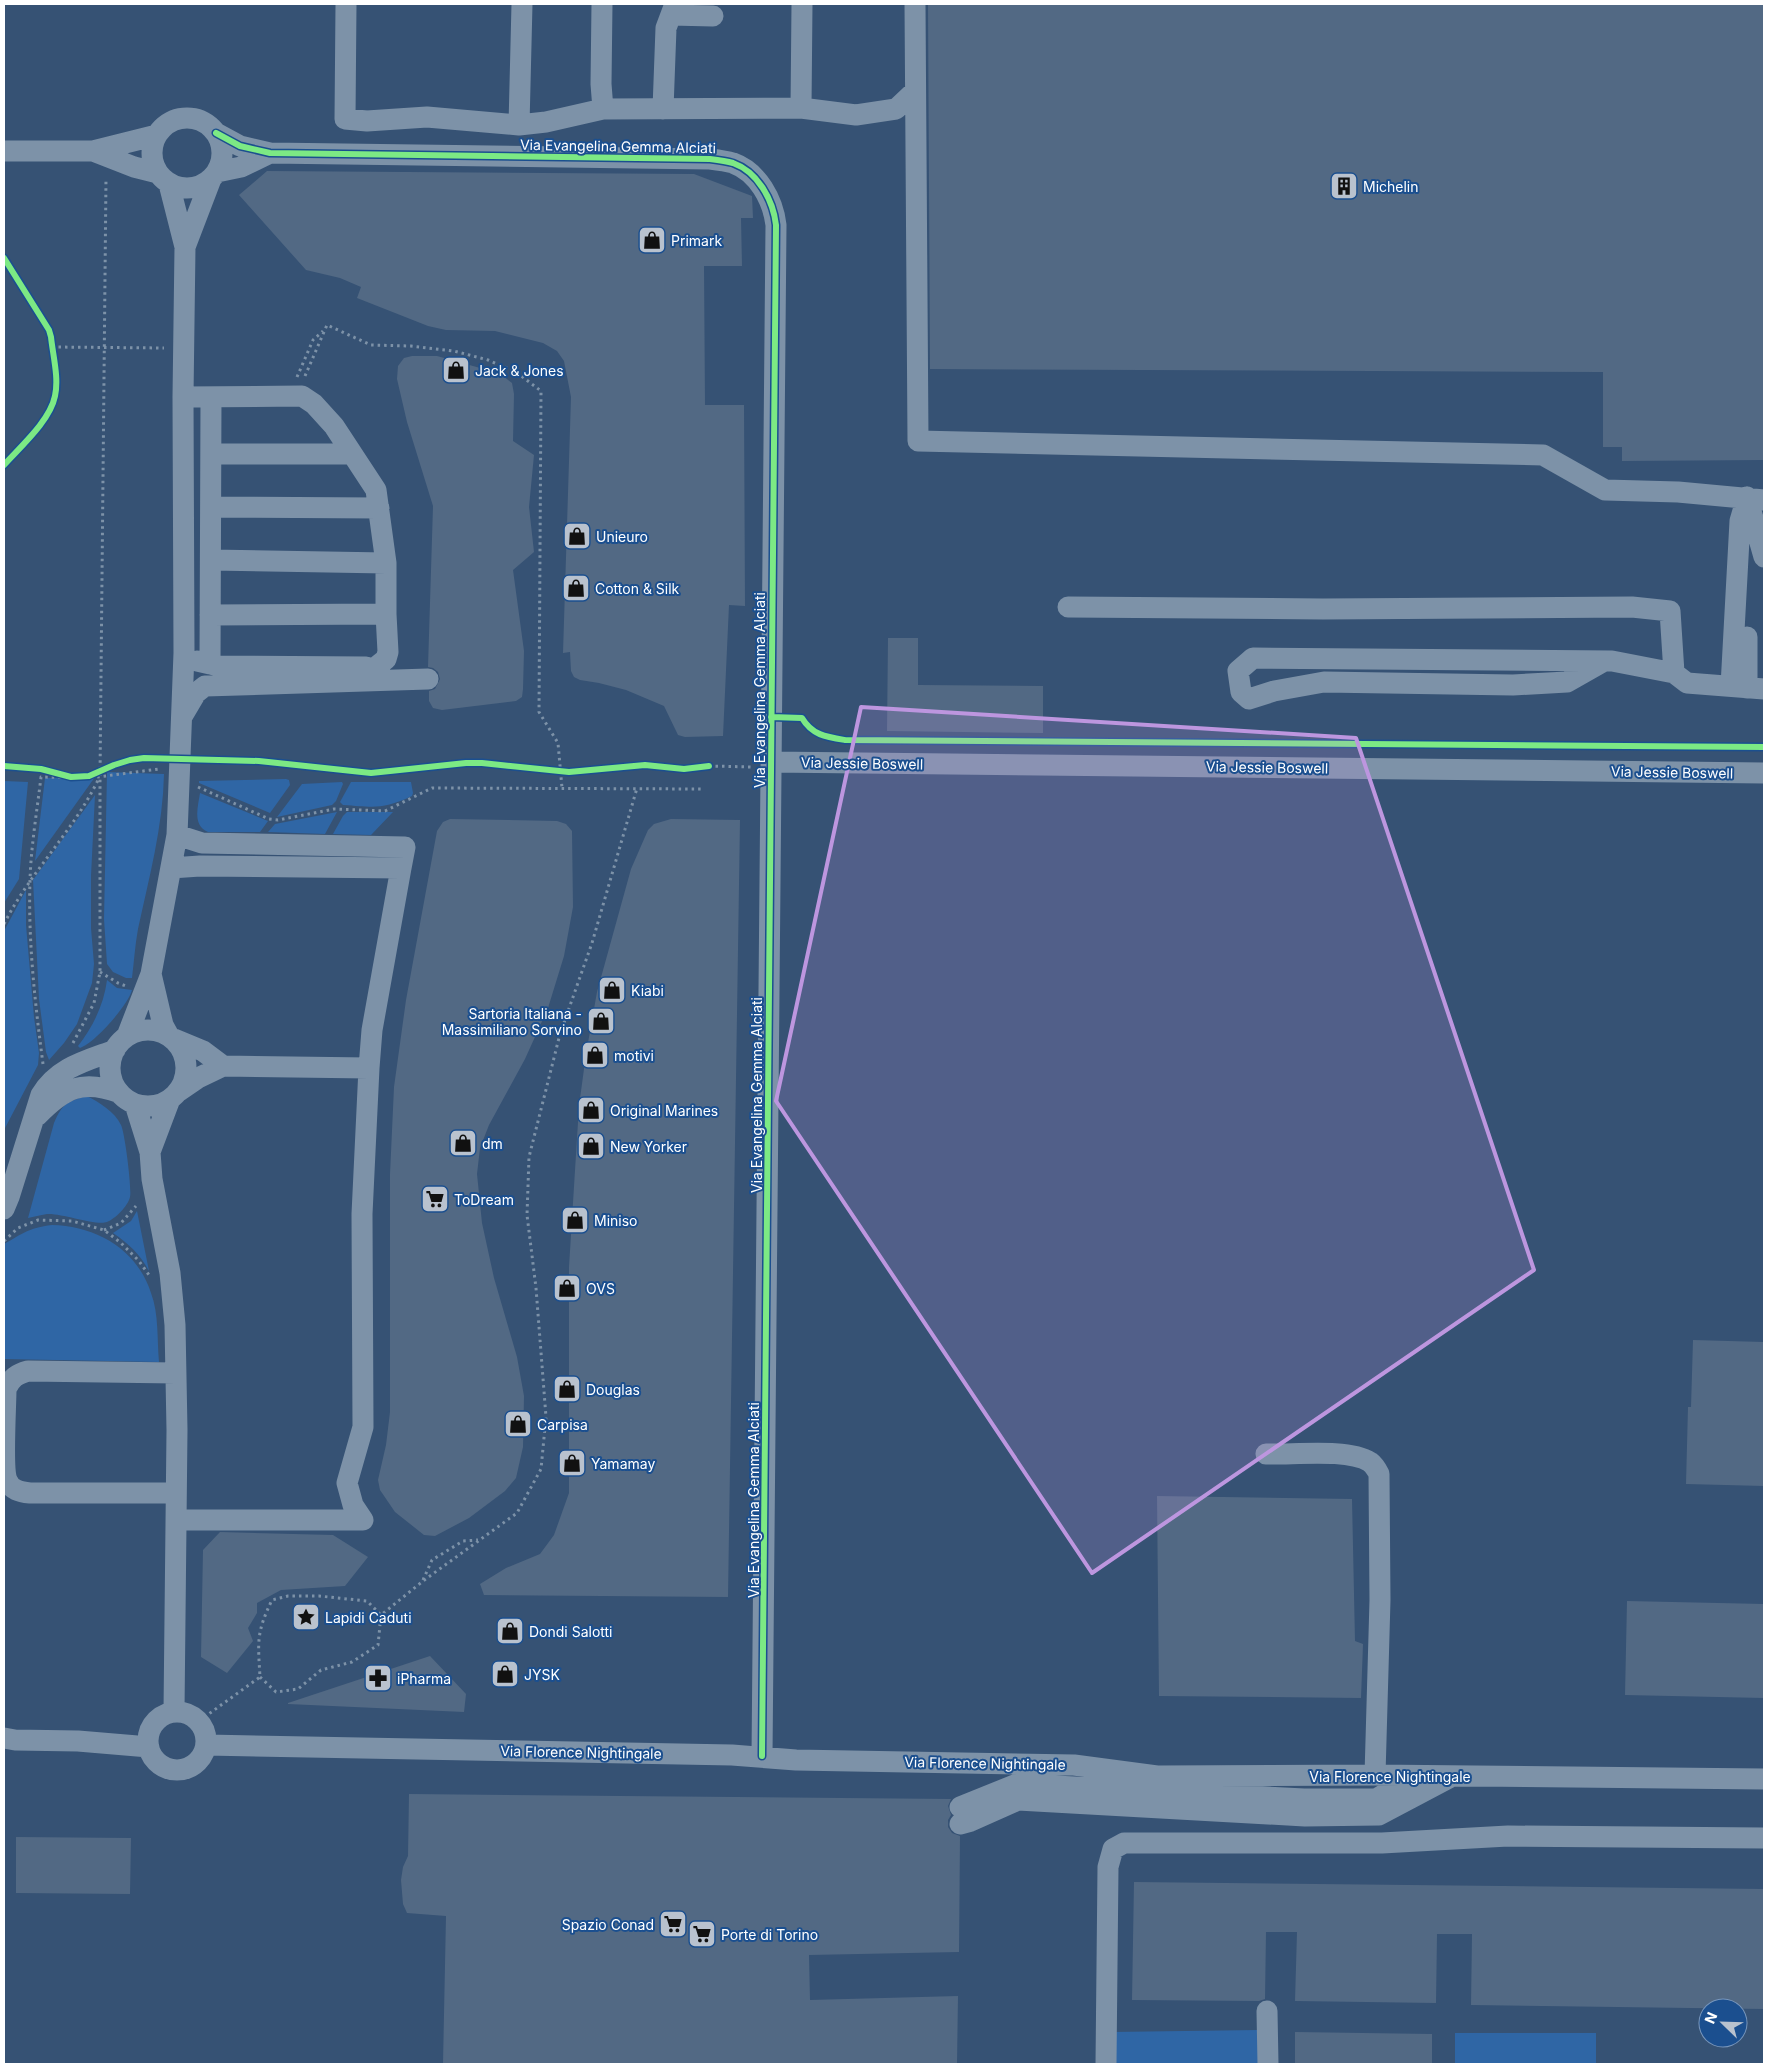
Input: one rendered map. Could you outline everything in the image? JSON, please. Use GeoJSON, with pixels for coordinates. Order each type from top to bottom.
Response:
{"type":"FeatureCollection","features":[{"type":"Feature","properties":{"kind":"street"},"geometry":{"type":"LineString","coordinates":[[346,4],[345,119],[367,121],[428,117],[519,125],[546,122],[603,109],[801,108],[856,115],[896,109],[916,90]]}},
{"type":"Feature","properties":{"kind":"street"},"geometry":{"type":"LineString","coordinates":[[519,125],[522,4]]}},
{"type":"Feature","properties":{"kind":"street"},"geometry":{"type":"LineString","coordinates":[[602,4],[601,84],[603,109]]}},
{"type":"Feature","properties":{"kind":"street"},"geometry":{"type":"LineString","coordinates":[[801,108],[802,4]]}},
{"type":"Feature","properties":{"kind":"street"},"geometry":{"type":"LineString","coordinates":[[915,4],[918,441],[1543,455],[1604,490],[1756,499]]}},
{"type":"Feature","properties":{"kind":"street"},"geometry":{"type":"LineString","coordinates":[[663,109],[666,28],[673,9],[713,16]]}},
{"type":"Feature","properties":{"kind":"street"},"geometry":{"type":"LineString","coordinates":[[896,109],[916,134]]}},
{"type":"Feature","properties":{"kind":"street"},"geometry":{"type":"LineString","coordinates":[[174,1712],[176,1374],[175,1325],[170,1273],[152,1178],[150,1152],[128,1098],[115,1088],[110,1064],[151,974],[177,835],[184,653],[183,397],[186,248],[164,178],[152,155],[153,145],[163,127],[171,122],[191,118],[209,126],[216,133],[222,152],[186,248]]}},
{"type":"Feature","properties":{"kind":"street","name":"Via Evangelina Gemma Alciati"},"geometry":{"type":"LineString","coordinates":[[216,133],[240,146],[270,154],[710,159],[733,163],[747,170],[758,182],[772,205],[776,225],[762,1756]]}},
{"type":"Feature","properties":{"kind":"street"},"geometry":{"type":"LineString","coordinates":[[100,154],[157,135]]}},
{"type":"Feature","properties":{"kind":"street"},"geometry":{"type":"LineString","coordinates":[[4,151],[100,154],[164,178],[183,188],[193,188],[214,175]]}},
{"type":"Feature","properties":{"kind":"street","name":"Via Evangelina Gemma Alciati"},"geometry":{"type":"LineString","coordinates":[[214,175],[241,167],[270,154]]}},
{"type":"Feature","properties":{"kind":"street"},"geometry":{"type":"LineString","coordinates":[[183,397],[302,396],[309,399],[334,426],[376,490],[380,508],[386,563],[388,652],[381,664],[376,667]]}},
{"type":"Feature","properties":{"kind":"street"},"geometry":{"type":"LineString","coordinates":[[210,664],[211,398]]}},
{"type":"Feature","properties":{"kind":"street"},"geometry":{"type":"LineString","coordinates":[[211,454],[352,454]]}},
{"type":"Feature","properties":{"kind":"street"},"geometry":{"type":"LineString","coordinates":[[1756,499],[1764,557]]}},
{"type":"Feature","properties":{"kind":"street"},"geometry":{"type":"LineString","coordinates":[[1604,661],[1567,682],[1513,685],[1324,682],[1249,699],[1241,692],[1238,671],[1253,658],[1612,661],[1674,673],[1687,683],[1747,688],[1756,499]]}},
{"type":"Feature","properties":{"kind":"street"},"geometry":{"type":"LineString","coordinates":[[211,508],[380,508]]}},
{"type":"Feature","properties":{"kind":"street"},"geometry":{"type":"LineString","coordinates":[[211,560],[386,563]]}},
{"type":"Feature","properties":{"kind":"street"},"geometry":{"type":"LineString","coordinates":[[1068,607],[1324,609],[1651,608],[1670,611],[1674,673]]}},
{"type":"Feature","properties":{"kind":"street"},"geometry":{"type":"LineString","coordinates":[[210,614],[386,614]]}},
{"type":"Feature","properties":{"kind":"street"},"geometry":{"type":"LineString","coordinates":[[182,717],[196,693],[205,686],[428,673],[376,667],[218,666],[196,660],[184,653]]}},
{"type":"Feature","properties":{"kind":"street","name":"Via Jessie Boswell"},"geometry":{"type":"LineString","coordinates":[[771,764],[1764,773]]}},
{"type":"Feature","properties":{"kind":"street"},"geometry":{"type":"LineString","coordinates":[[176,1520],[363,1520],[353,1505],[347,1483],[363,1427],[362,1214],[369,1068],[372,1030],[405,847],[202,843],[177,835]]}},
{"type":"Feature","properties":{"kind":"street"},"geometry":{"type":"LineString","coordinates":[[171,868],[200,866],[401,868]]}},
{"type":"Feature","properties":{"kind":"street"},"geometry":{"type":"LineString","coordinates":[[150,1152],[175,1095],[185,1080],[187,1068],[185,1057],[163,1025],[151,974]]}},
{"type":"Feature","properties":{"kind":"street"},"geometry":{"type":"LineString","coordinates":[[4,1209],[35,1118],[40,1095],[53,1078],[63,1071],[146,1029],[155,1030],[203,1051],[223,1066]]}},
{"type":"Feature","properties":{"kind":"street"},"geometry":{"type":"LineString","coordinates":[[35,1118],[54,1098],[68,1089],[81,1086],[111,1090],[147,1106],[159,1105],[198,1078],[223,1066],[369,1068]]}},
{"type":"Feature","properties":{"kind":"street"},"geometry":{"type":"LineString","coordinates":[[176,1374],[28,1372],[19,1374],[10,1381],[6,1389],[5,1474],[12,1488],[19,1492],[176,1493]]}},
{"type":"Feature","properties":{"kind":"street"},"geometry":{"type":"LineString","coordinates":[[1266,1454],[1340,1453],[1358,1456],[1372,1463],[1380,1474],[1380,1600],[1375,1775]]}},
{"type":"Feature","properties":{"kind":"street"},"geometry":{"type":"LineString","coordinates":[[174,1712],[184,1712],[200,1721],[206,1737],[206,1745],[204,1754],[199,1761],[182,1770],[173,1770],[160,1765],[155,1760],[149,1747],[149,1734],[152,1726],[158,1719],[174,1712]]}},
{"type":"Feature","properties":{"kind":"street"},"geometry":{"type":"LineString","coordinates":[[7,1741],[78,1742],[149,1747]]}},
{"type":"Feature","properties":{"kind":"street","name":"Via Florence Nightingale"},"geometry":{"type":"LineString","coordinates":[[206,1745],[762,1756],[796,1760],[1074,1765],[1157,1776],[1375,1775],[1764,1779]]}},
{"type":"Feature","properties":{"kind":"street"},"geometry":{"type":"LineString","coordinates":[[1415,1776],[1376,1799],[1304,1799],[1017,1784],[960,1815],[971,1821],[1018,1800],[1305,1816],[1379,1815],[1451,1776]]}},
{"type":"Feature","properties":{"kind":"street"},"geometry":{"type":"LineString","coordinates":[[1106,2064],[1108,1867],[1113,1849],[1124,1843],[1382,1843],[1508,1836],[1764,1838]]}},
{"type":"Feature","properties":{"kind":"street"},"geometry":{"type":"LineString","coordinates":[[1267,2011],[1268,2064]]}},
{"type":"Feature","properties":{"kind":"path"},"geometry":{"type":"LineString","coordinates":[[70,1048],[94,1003],[100,972],[104,348],[100,154]]}},
{"type":"Feature","properties":{"kind":"path"},"geometry":{"type":"LineString","coordinates":[[304,379],[327,325],[372,345],[411,346],[454,352],[488,360],[516,372],[541,392],[539,712],[558,743],[565,771],[562,788]]}},
{"type":"Feature","properties":{"kind":"path"},"geometry":{"type":"LineString","coordinates":[[297,375],[313,340],[325,330]]}},
{"type":"Feature","properties":{"kind":"path"},"geometry":{"type":"LineString","coordinates":[[51,337],[53,356]]}},
{"type":"Feature","properties":{"kind":"path"},"geometry":{"type":"LineString","coordinates":[[52,347],[184,349]]}},
{"type":"Feature","properties":{"kind":"path"},"geometry":{"type":"LineString","coordinates":[[701,767],[771,764]]}},
{"type":"Feature","properties":{"kind":"path"},"geometry":{"type":"LineString","coordinates":[[43,1068],[35,1002],[30,879],[41,777],[90,778],[100,774],[107,768]]}},
{"type":"Feature","properties":{"kind":"path"},"geometry":{"type":"LineString","coordinates":[[41,769],[71,777],[159,769]]}},
{"type":"Feature","properties":{"kind":"path"},"geometry":{"type":"LineString","coordinates":[[552,770],[565,771]]}},
{"type":"Feature","properties":{"kind":"path"},"geometry":{"type":"LineString","coordinates":[[4,924],[30,879],[90,797],[100,774]]}},
{"type":"Feature","properties":{"kind":"path"},"geometry":{"type":"LineString","coordinates":[[195,786],[269,819],[278,820],[334,809],[385,811],[432,788],[703,789]]}},
{"type":"Feature","properties":{"kind":"path"},"geometry":{"type":"LineString","coordinates":[[382,1615],[367,1601],[320,1596],[288,1596],[272,1600],[261,1622],[258,1636],[260,1677],[276,1692],[298,1688],[321,1670],[352,1662],[378,1645],[382,1615],[423,1581],[517,1512],[541,1469],[546,1417],[536,1288],[527,1214],[530,1157],[560,1034],[592,942],[637,788]]}},
{"type":"Feature","properties":{"kind":"path"},"geometry":{"type":"LineString","coordinates":[[100,972],[118,983],[128,986]]}},
{"type":"Feature","properties":{"kind":"path"},"geometry":{"type":"LineString","coordinates":[[104,1230],[121,1223],[132,1213],[152,1178]]}},
{"type":"Feature","properties":{"kind":"path"},"geometry":{"type":"LineString","coordinates":[[4,1241],[18,1228],[38,1220],[72,1221],[104,1230],[121,1243],[139,1261],[151,1279]]}},
{"type":"Feature","properties":{"kind":"path"},"geometry":{"type":"LineString","coordinates":[[423,1581],[432,1560],[463,1541],[480,1540]]}},
{"type":"Feature","properties":{"kind":"path"},"geometry":{"type":"LineString","coordinates":[[200,1721],[260,1677]]}},
{"type":"Feature","properties":{"kind":"highlighted area"},"geometry":{"type":"Polygon","coordinates":[[[861,707],[1356,738],[1534,1270],[1092,1573],[776,1101],[861,707]]]}},
{"type":"Feature","properties":{"kind":"shaded area"},"geometry":{"type":"Polygon","coordinates":[[[107,772],[164,774],[161,813],[138,929],[132,978],[126,978],[113,972],[107,964],[104,919],[107,772]]]}},
{"type":"Feature","properties":{"kind":"shaded area"},"geometry":{"type":"Polygon","coordinates":[[[95,777],[35,861],[45,778],[95,777]]]}},
{"type":"Feature","properties":{"kind":"shaded area"},"geometry":{"type":"Polygon","coordinates":[[[289,780],[290,785],[270,813],[199,783],[199,781],[289,780]]]}},
{"type":"Feature","properties":{"kind":"shaded area"},"geometry":{"type":"Polygon","coordinates":[[[4,781],[28,782],[19,879],[4,903],[4,781]]]}},
{"type":"Feature","properties":{"kind":"shaded area"},"geometry":{"type":"Polygon","coordinates":[[[342,782],[343,784],[336,801],[332,805],[277,817],[302,784],[342,782]]]}},
{"type":"Feature","properties":{"kind":"shaded area"},"geometry":{"type":"Polygon","coordinates":[[[351,782],[411,782],[413,793],[412,796],[385,806],[343,805],[340,802],[351,782]]]}},
{"type":"Feature","properties":{"kind":"shaded area"},"geometry":{"type":"Polygon","coordinates":[[[200,793],[268,821],[260,832],[208,832],[203,829],[198,820],[197,810],[200,793]]]}},
{"type":"Feature","properties":{"kind":"shaded area"},"geometry":{"type":"Polygon","coordinates":[[[95,795],[91,876],[91,928],[94,964],[92,983],[77,1024],[49,1060],[46,1052],[39,999],[33,880],[95,795]]]}},
{"type":"Feature","properties":{"kind":"shaded area"},"geometry":{"type":"Polygon","coordinates":[[[337,812],[325,834],[268,832],[275,824],[337,812]]]}},
{"type":"Feature","properties":{"kind":"shaded area"},"geometry":{"type":"Polygon","coordinates":[[[347,812],[393,812],[371,835],[333,834],[347,812]]]}},
{"type":"Feature","properties":{"kind":"shaded area"},"geometry":{"type":"Polygon","coordinates":[[[26,890],[26,925],[39,1053],[38,1065],[4,1130],[4,931],[26,890]]]}},
{"type":"Feature","properties":{"kind":"shaded area"},"geometry":{"type":"Polygon","coordinates":[[[107,980],[117,988],[132,990],[124,1005],[110,1023],[94,1039],[80,1048],[78,1046],[93,1023],[100,1006],[107,980]]]}},
{"type":"Feature","properties":{"kind":"shaded area"},"geometry":{"type":"Polygon","coordinates":[[[87,1096],[111,1112],[121,1125],[129,1173],[129,1201],[114,1218],[102,1223],[53,1214],[28,1218],[57,1116],[66,1104],[87,1096]]]}},
{"type":"Feature","properties":{"kind":"shaded area"},"geometry":{"type":"Polygon","coordinates":[[[137,1211],[149,1271],[134,1250],[113,1233],[131,1221],[137,1211]]]}},
{"type":"Feature","properties":{"kind":"shaded area"},"geometry":{"type":"Polygon","coordinates":[[[52,1225],[68,1226],[99,1235],[125,1252],[136,1264],[145,1277],[154,1301],[157,1318],[159,1362],[4,1359],[4,1244],[32,1229],[52,1225]]]}},
{"type":"Feature","properties":{"kind":"shaded area"},"geometry":{"type":"Polygon","coordinates":[[[1258,2030],[1258,2064],[1110,2064],[1111,2032],[1258,2030]]]}},
{"type":"Feature","properties":{"kind":"shaded area"},"geometry":{"type":"Polygon","coordinates":[[[1455,2033],[1596,2033],[1596,2064],[1455,2064],[1455,2033]]]}},
{"type":"Feature","properties":{"kind":"building","name":"Michelin"},"geometry":{"type":"Polygon","coordinates":[[[928,4],[1764,4],[1764,460],[1622,461],[1622,447],[1603,447],[1603,372],[930,369],[928,4]]]}},
{"type":"Feature","properties":{"kind":"building"},"geometry":{"type":"Polygon","coordinates":[[[267,171],[694,174],[752,196],[753,218],[741,218],[742,266],[704,266],[705,405],[744,405],[745,606],[729,605],[723,736],[685,737],[678,735],[664,706],[626,690],[574,677],[571,671],[570,652],[563,653],[571,397],[564,361],[557,351],[543,343],[495,331],[446,330],[428,326],[357,298],[361,287],[340,278],[306,270],[239,195],[267,171]]]}},
{"type":"Feature","properties":{"kind":"building"},"geometry":{"type":"Polygon","coordinates":[[[412,356],[437,356],[491,371],[503,376],[512,383],[514,394],[513,441],[534,455],[529,507],[534,552],[513,570],[524,651],[522,697],[516,701],[442,710],[433,708],[429,701],[429,691],[435,689],[440,679],[438,672],[428,667],[433,506],[407,422],[397,379],[398,366],[404,358],[412,356]]]}},
{"type":"Feature","properties":{"kind":"building"},"geometry":{"type":"Polygon","coordinates":[[[888,638],[918,638],[918,685],[1043,686],[1043,733],[887,731],[888,638]]]}},
{"type":"Feature","properties":{"kind":"building","name":"ToDream"},"geometry":{"type":"Polygon","coordinates":[[[450,819],[557,821],[566,824],[572,831],[573,907],[564,956],[548,1008],[525,1059],[489,1125],[480,1148],[477,1174],[482,1223],[494,1278],[517,1357],[524,1396],[523,1447],[516,1478],[505,1491],[469,1518],[435,1536],[424,1535],[395,1512],[380,1490],[378,1480],[386,1445],[390,1412],[390,1174],[394,1087],[406,1000],[437,831],[443,822],[450,819]]]}},
{"type":"Feature","properties":{"kind":"building"},"geometry":{"type":"Polygon","coordinates":[[[671,819],[740,820],[728,1597],[484,1595],[480,1584],[506,1568],[540,1554],[554,1535],[569,1493],[569,1267],[579,1106],[586,1054],[597,992],[631,869],[648,830],[654,824],[671,819]]]}},
{"type":"Feature","properties":{"kind":"building"},"geometry":{"type":"Polygon","coordinates":[[[1693,1340],[1764,1342],[1764,1486],[1686,1484],[1688,1407],[1691,1407],[1693,1340]]]}},
{"type":"Feature","properties":{"kind":"building"},"geometry":{"type":"Polygon","coordinates":[[[1157,1496],[1352,1499],[1355,1641],[1363,1644],[1361,1698],[1159,1696],[1157,1496]]]}},
{"type":"Feature","properties":{"kind":"building"},"geometry":{"type":"Polygon","coordinates":[[[220,1532],[333,1535],[368,1557],[345,1586],[281,1590],[257,1603],[257,1613],[248,1628],[253,1641],[227,1673],[201,1657],[203,1550],[220,1532]]]}},
{"type":"Feature","properties":{"kind":"building"},"geometry":{"type":"Polygon","coordinates":[[[1627,1601],[1764,1604],[1764,1698],[1625,1695],[1627,1601]]]}},
{"type":"Feature","properties":{"kind":"building"},"geometry":{"type":"Polygon","coordinates":[[[430,1656],[466,1694],[464,1712],[288,1704],[288,1703],[430,1656]]]}},
{"type":"Feature","properties":{"kind":"building","name":"Porte di Torino"},"geometry":{"type":"Polygon","coordinates":[[[409,1794],[951,1799],[948,1806],[951,1815],[948,1820],[948,1827],[952,1833],[960,1836],[959,1952],[809,1955],[810,2000],[958,1996],[957,2064],[443,2064],[446,1916],[407,1913],[403,1904],[401,1880],[403,1867],[408,1856],[409,1794]]]}},
{"type":"Feature","properties":{"kind":"building"},"geometry":{"type":"Polygon","coordinates":[[[16,1837],[131,1838],[130,1894],[16,1893],[16,1837]]]}},
{"type":"Feature","properties":{"kind":"building"},"geometry":{"type":"Polygon","coordinates":[[[1134,1882],[1764,1889],[1764,2009],[1748,2009],[1748,1998],[1698,1998],[1698,2008],[1471,2005],[1472,1934],[1437,1934],[1436,2003],[1295,2001],[1297,1932],[1266,1932],[1265,1999],[1259,2001],[1132,2000],[1134,1882]]]}},
{"type":"Feature","properties":{"kind":"building"},"geometry":{"type":"Polygon","coordinates":[[[1295,2032],[1432,2034],[1432,2064],[1295,2064],[1295,2032]]]}},
{"type":"Feature","properties":{"kind":"cycle path"},"geometry":{"type":"LineString","coordinates":[[216,133],[240,146],[270,153],[710,159],[733,163],[750,173],[763,188],[772,206],[776,225],[762,1756]]}},
{"type":"Feature","properties":{"kind":"cycle path"},"geometry":{"type":"LineString","coordinates":[[4,258],[49,330],[56,374],[55,396],[47,415],[34,433],[4,465]]}},
{"type":"Feature","properties":{"kind":"cycle path"},"geometry":{"type":"LineString","coordinates":[[771,717],[802,718],[815,732],[845,740],[1764,747]]}},
{"type":"Feature","properties":{"kind":"cycle path"},"geometry":{"type":"LineString","coordinates":[[4,766],[41,769],[71,777],[89,776],[114,765],[144,758],[259,761],[371,773],[466,763],[569,772],[645,765],[684,769],[709,766]]}},
{"type":"Feature","properties":{"kind":"place","name":"Michelin"},"geometry":{"type":"Point","coordinates":[1344,186]}},
{"type":"Feature","properties":{"kind":"place","name":"Primark"},"geometry":{"type":"Point","coordinates":[652,240]}},
{"type":"Feature","properties":{"kind":"place","name":"Jack & Jones"},"geometry":{"type":"Point","coordinates":[456,370]}},
{"type":"Feature","properties":{"kind":"place","name":"Unieuro"},"geometry":{"type":"Point","coordinates":[577,536]}},
{"type":"Feature","properties":{"kind":"place","name":"Cotton & Silk"},"geometry":{"type":"Point","coordinates":[576,588]}},
{"type":"Feature","properties":{"kind":"place","name":"Kiabi"},"geometry":{"type":"Point","coordinates":[612,990]}},
{"type":"Feature","properties":{"kind":"place","name":"Sartoria Italiana - Massimiliano Sorvino"},"geometry":{"type":"Point","coordinates":[601,1021]}},
{"type":"Feature","properties":{"kind":"place","name":"motivi"},"geometry":{"type":"Point","coordinates":[595,1055]}},
{"type":"Feature","properties":{"kind":"place","name":"Original Marines"},"geometry":{"type":"Point","coordinates":[591,1110]}},
{"type":"Feature","properties":{"kind":"place","name":"dm"},"geometry":{"type":"Point","coordinates":[463,1143]}},
{"type":"Feature","properties":{"kind":"place","name":"New Yorker"},"geometry":{"type":"Point","coordinates":[591,1146]}},
{"type":"Feature","properties":{"kind":"place","name":"ToDream"},"geometry":{"type":"Point","coordinates":[435,1199]}},
{"type":"Feature","properties":{"kind":"place","name":"Miniso"},"geometry":{"type":"Point","coordinates":[575,1220]}},
{"type":"Feature","properties":{"kind":"place","name":"OVS"},"geometry":{"type":"Point","coordinates":[567,1288]}},
{"type":"Feature","properties":{"kind":"place","name":"Douglas"},"geometry":{"type":"Point","coordinates":[567,1389]}},
{"type":"Feature","properties":{"kind":"place","name":"Carpisa"},"geometry":{"type":"Point","coordinates":[518,1424]}},
{"type":"Feature","properties":{"kind":"place","name":"Yamamay"},"geometry":{"type":"Point","coordinates":[572,1463]}},
{"type":"Feature","properties":{"kind":"place","name":"Lapidi Caduti"},"geometry":{"type":"Point","coordinates":[306,1617]}},
{"type":"Feature","properties":{"kind":"place","name":"Dondi Salotti"},"geometry":{"type":"Point","coordinates":[510,1631]}},
{"type":"Feature","properties":{"kind":"place","name":"JYSK"},"geometry":{"type":"Point","coordinates":[505,1674]}},
{"type":"Feature","properties":{"kind":"place","name":"iPharma"},"geometry":{"type":"Point","coordinates":[378,1678]}},
{"type":"Feature","properties":{"kind":"place","name":"Spazio Conad"},"geometry":{"type":"Point","coordinates":[673,1924]}},
{"type":"Feature","properties":{"kind":"place","name":"Porte di Torino"},"geometry":{"type":"Point","coordinates":[702,1934]}}]}
